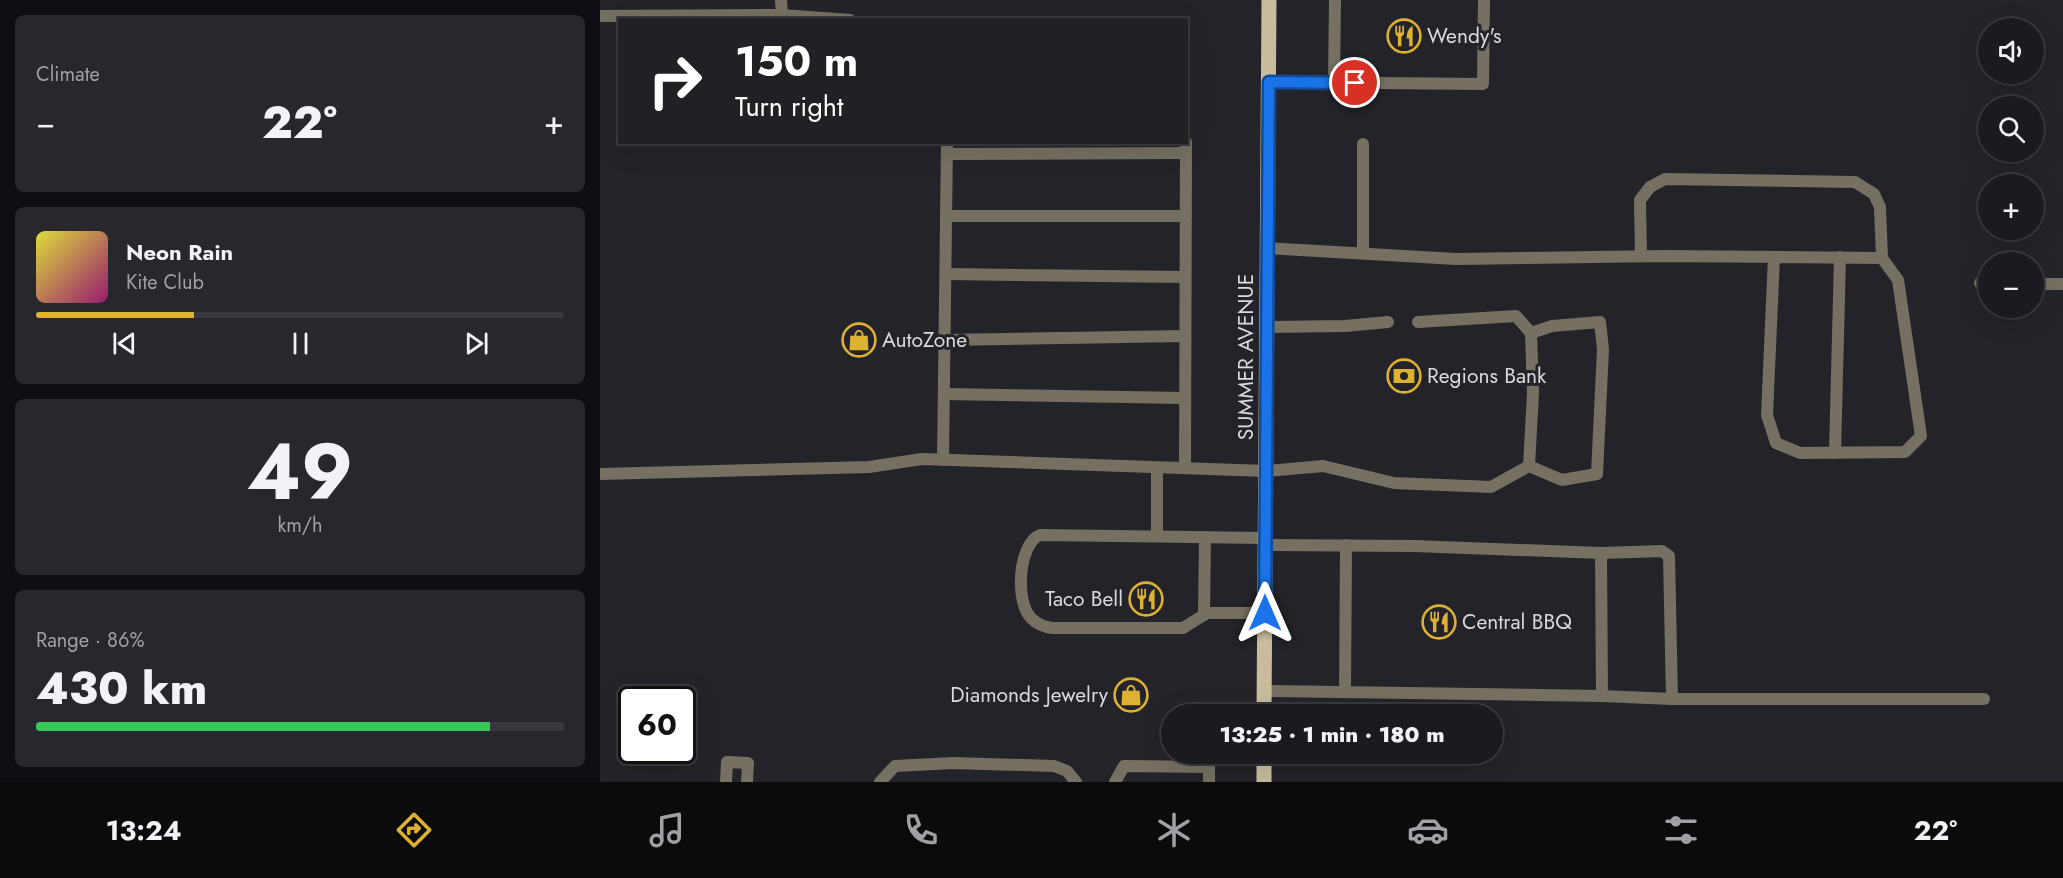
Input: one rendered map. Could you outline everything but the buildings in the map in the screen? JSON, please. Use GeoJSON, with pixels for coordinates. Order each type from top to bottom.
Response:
{"type":"FeatureCollection","features":[{"type":"Feature","properties":{"kind":"main road","name":"SUMMER AVENUE"},"geometry":{"type":"LineString","coordinates":[[1264,704],[1269,0]]}},
{"type":"Feature","properties":{"kind":"main road"},"geometry":{"type":"LineString","coordinates":[[1264,764],[1264,782]]}},
{"type":"Feature","properties":{"kind":"street"},"geometry":{"type":"LineString","coordinates":[[781,0],[782,15]]}},
{"type":"Feature","properties":{"kind":"street"},"geometry":{"type":"LineString","coordinates":[[1334,83],[1335,0]]}},
{"type":"Feature","properties":{"kind":"street"},"geometry":{"type":"LineString","coordinates":[[1269,82],[1483,84],[1484,0]]}},
{"type":"Feature","properties":{"kind":"street"},"geometry":{"type":"LineString","coordinates":[[600,16],[782,15],[823,18]]}},
{"type":"Feature","properties":{"kind":"street"},"geometry":{"type":"LineString","coordinates":[[1362,144],[1362,253]]}},
{"type":"Feature","properties":{"kind":"street"},"geometry":{"type":"LineString","coordinates":[[944,460],[947,148],[1186,148],[1185,468]]}},
{"type":"Feature","properties":{"kind":"street"},"geometry":{"type":"LineString","coordinates":[[1641,256],[1640,200],[1650,187],[1665,179],[1855,182],[1874,194],[1881,207],[1882,258],[1898,280],[1921,436],[1905,452],[1800,453],[1776,443],[1767,415],[1774,257]]}},
{"type":"Feature","properties":{"kind":"street"},"geometry":{"type":"LineString","coordinates":[[946,216],[1186,216]]}},
{"type":"Feature","properties":{"kind":"street"},"geometry":{"type":"LineString","coordinates":[[1268,248],[1456,259],[1641,256],[1882,258]]}},
{"type":"Feature","properties":{"kind":"street"},"geometry":{"type":"LineString","coordinates":[[1835,453],[1840,257]]}},
{"type":"Feature","properties":{"kind":"street"},"geometry":{"type":"LineString","coordinates":[[946,274],[1185,277]]}},
{"type":"Feature","properties":{"kind":"street"},"geometry":{"type":"LineString","coordinates":[[2044,284],[2063,284]]}},
{"type":"Feature","properties":{"kind":"street"},"geometry":{"type":"LineString","coordinates":[[1418,322],[1516,316],[1531,333],[1533,393],[1529,466]]}},
{"type":"Feature","properties":{"kind":"street"},"geometry":{"type":"LineString","coordinates":[[1267,327],[1345,326],[1388,322]]}},
{"type":"Feature","properties":{"kind":"street"},"geometry":{"type":"LineString","coordinates":[[1529,466],[1562,480],[1596,474],[1603,349],[1600,322],[1552,326],[1531,333]]}},
{"type":"Feature","properties":{"kind":"street"},"geometry":{"type":"LineString","coordinates":[[945,340],[1185,336]]}},
{"type":"Feature","properties":{"kind":"street"},"geometry":{"type":"LineString","coordinates":[[944,394],[1185,398]]}},
{"type":"Feature","properties":{"kind":"street"},"geometry":{"type":"LineString","coordinates":[[600,474],[869,467],[922,459],[1266,471],[1323,466],[1394,483],[1491,487],[1529,466]]}},
{"type":"Feature","properties":{"kind":"street"},"geometry":{"type":"LineString","coordinates":[[1157,468],[1157,536]]}},
{"type":"Feature","properties":{"kind":"street"},"geometry":{"type":"LineString","coordinates":[[1265,613],[1216,612],[1204,615],[1183,628],[1052,628],[1038,624],[1029,617],[1023,606],[1022,562],[1031,542],[1040,535],[1204,537],[1266,542],[1600,553],[1662,551],[1669,556],[1672,699]]}},
{"type":"Feature","properties":{"kind":"street"},"geometry":{"type":"LineString","coordinates":[[1204,537],[1204,615]]}},
{"type":"Feature","properties":{"kind":"street"},"geometry":{"type":"LineString","coordinates":[[1345,692],[1346,545]]}},
{"type":"Feature","properties":{"kind":"street"},"geometry":{"type":"LineString","coordinates":[[1600,553],[1602,696]]}},
{"type":"Feature","properties":{"kind":"street"},"geometry":{"type":"LineString","coordinates":[[1265,691],[1672,699],[1984,699]]}},
{"type":"Feature","properties":{"kind":"street"},"geometry":{"type":"LineString","coordinates":[[726,782],[727,762],[748,762],[747,782]]}},
{"type":"Feature","properties":{"kind":"street"},"geometry":{"type":"LineString","coordinates":[[880,782],[895,766],[953,763],[1054,766],[1067,771],[1076,782]]}},
{"type":"Feature","properties":{"kind":"street"},"geometry":{"type":"LineString","coordinates":[[1115,782],[1124,766],[1134,766],[1209,767],[1209,782]]}},
{"type":"Feature","properties":{"kind":"place","name":"Wendy's"},"geometry":{"type":"Point","coordinates":[1404,36]}},
{"type":"Feature","properties":{"kind":"place","name":"AutoZone"},"geometry":{"type":"Point","coordinates":[859,340]}},
{"type":"Feature","properties":{"kind":"place","name":"Regions Bank"},"geometry":{"type":"Point","coordinates":[1404,376]}},
{"type":"Feature","properties":{"kind":"place","name":"Taco Bell"},"geometry":{"type":"Point","coordinates":[1146,599]}},
{"type":"Feature","properties":{"kind":"place","name":"Central BBQ"},"geometry":{"type":"Point","coordinates":[1439,622]}},
{"type":"Feature","properties":{"kind":"place","name":"Diamonds Jewelry"},"geometry":{"type":"Point","coordinates":[1131,695]}},
{"type":"Feature","properties":{"kind":"route"},"geometry":{"type":"LineString","coordinates":[[1265,613],[1269,82],[1355,83]]}}]}
